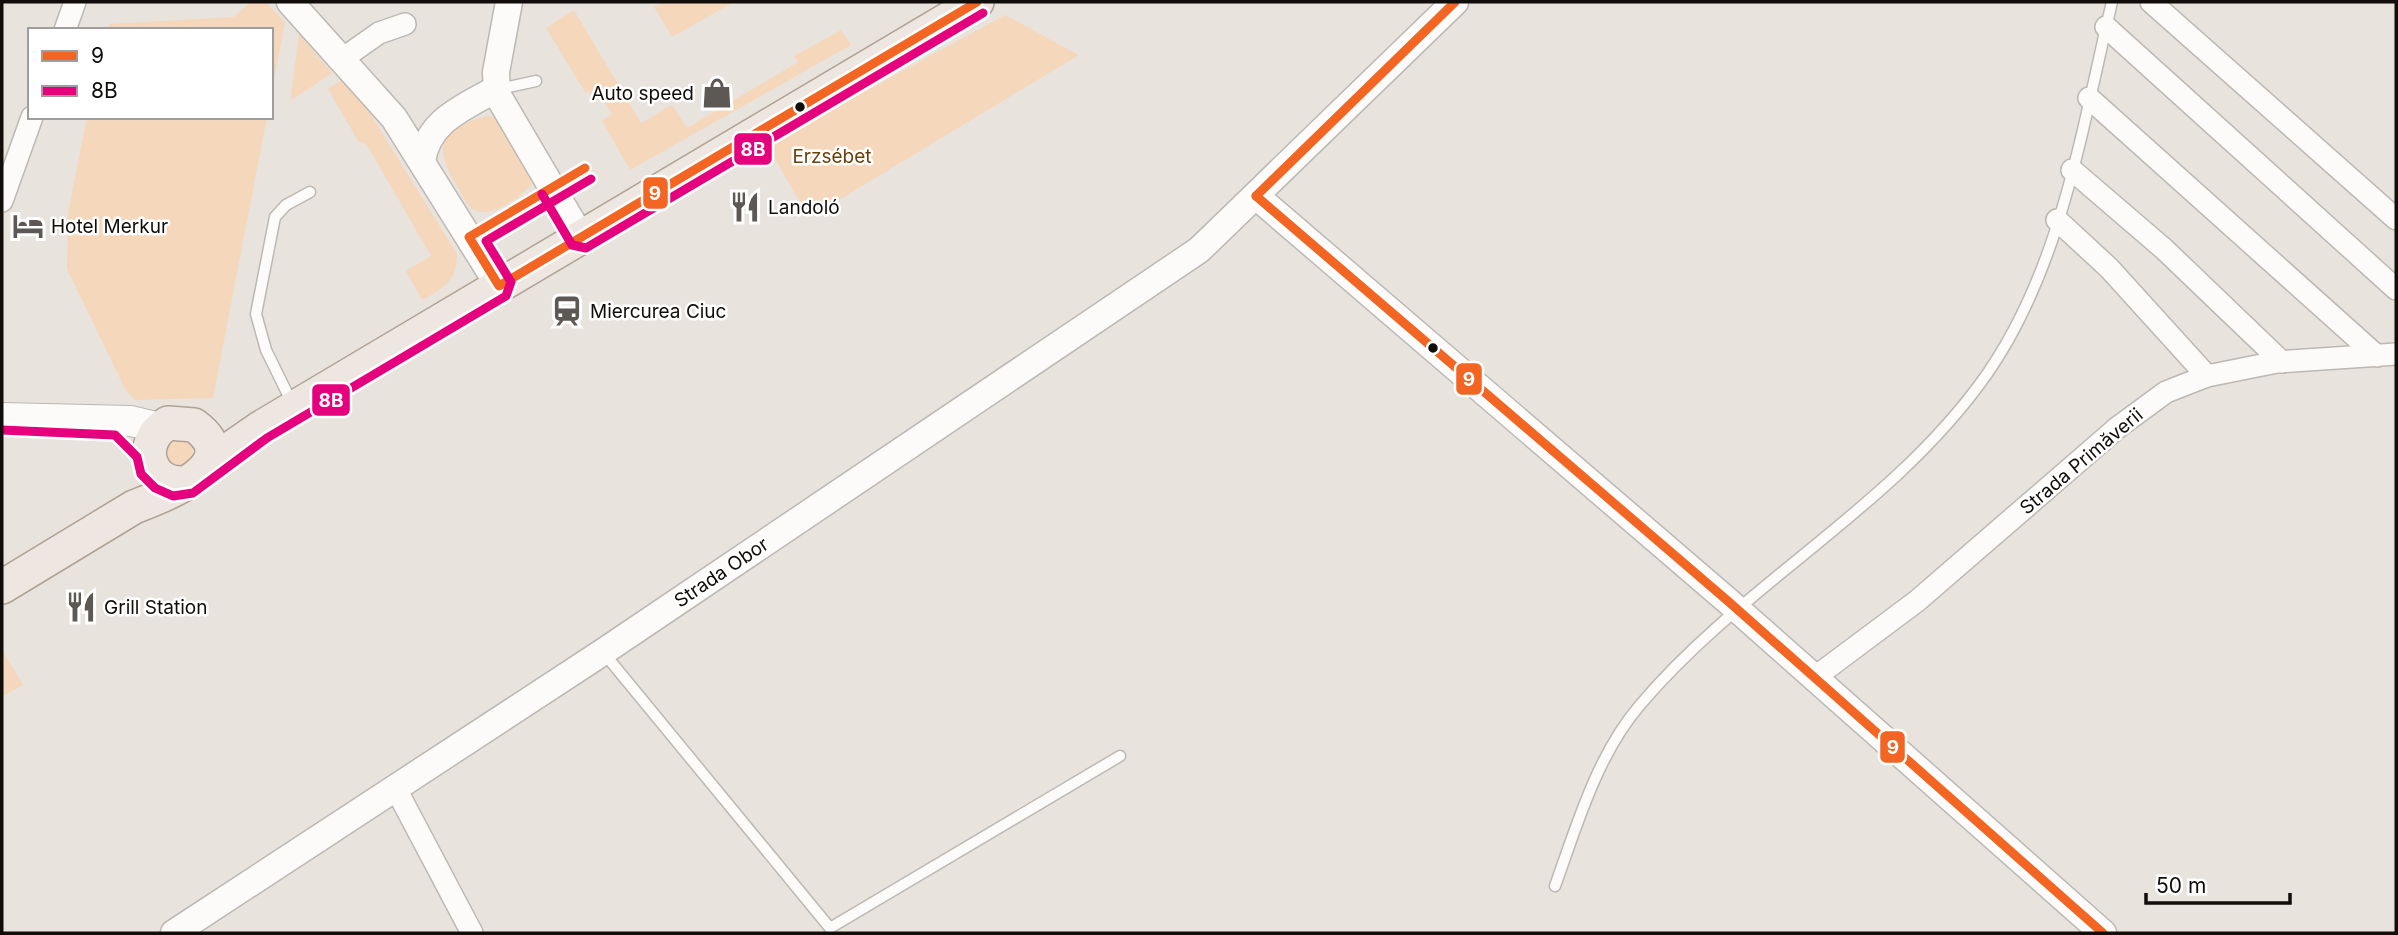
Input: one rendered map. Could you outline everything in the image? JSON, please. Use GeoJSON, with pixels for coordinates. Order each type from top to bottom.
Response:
{"type":"FeatureCollection","features":[{"type":"Feature","properties":{"kind":"main road"},"geometry":{"type":"LineString","coordinates":[[2,587],[134,507],[199,473],[260,428],[977,2]]}},
{"type":"Feature","properties":{"kind":"main road"},"geometry":{"type":"LineString","coordinates":[[2,418],[120,423],[131,421],[153,449],[168,482],[199,473]]}},
{"type":"Feature","properties":{"kind":"main road"},"geometry":{"type":"LineString","coordinates":[[134,507],[153,449],[168,423],[186,422],[201,430],[260,428]]}},
{"type":"Feature","properties":{"kind":"main road"},"geometry":{"type":"LineString","coordinates":[[199,473],[210,446],[201,430]]}},
{"type":"Feature","properties":{"kind":"street"},"geometry":{"type":"LineString","coordinates":[[66,28],[75,2]]}},
{"type":"Feature","properties":{"kind":"street"},"geometry":{"type":"LineString","coordinates":[[290,2],[394,118],[499,286]]}},
{"type":"Feature","properties":{"kind":"street"},"geometry":{"type":"LineString","coordinates":[[509,2],[497,65],[496,89],[581,237]]}},
{"type":"Feature","properties":{"kind":"street","name":"Strada Obor"},"geometry":{"type":"LineString","coordinates":[[174,933],[603,652],[1199,250],[1455,2]]}},
{"type":"Feature","properties":{"kind":"street"},"geometry":{"type":"LineString","coordinates":[[2151,2],[2396,219]]}},
{"type":"Feature","properties":{"kind":"street"},"geometry":{"type":"LineString","coordinates":[[342,59],[379,33],[405,24]]}},
{"type":"Feature","properties":{"kind":"street"},"geometry":{"type":"LineString","coordinates":[[2106,27],[2396,289]]}},
{"type":"Feature","properties":{"kind":"street"},"geometry":{"type":"LineString","coordinates":[[422,162],[429,136],[445,118],[496,89]]}},
{"type":"Feature","properties":{"kind":"street"},"geometry":{"type":"LineString","coordinates":[[2089,98],[2387,355]]}},
{"type":"Feature","properties":{"kind":"street"},"geometry":{"type":"LineString","coordinates":[[394,118],[445,118]]}},
{"type":"Feature","properties":{"kind":"street"},"geometry":{"type":"LineString","coordinates":[[4,189],[31,119]]}},
{"type":"Feature","properties":{"kind":"street"},"geometry":{"type":"LineString","coordinates":[[2072,170],[2164,249],[2282,362]]}},
{"type":"Feature","properties":{"kind":"street"},"geometry":{"type":"LineString","coordinates":[[1256,195],[1737,609],[2103,933]]}},
{"type":"Feature","properties":{"kind":"street"},"geometry":{"type":"LineString","coordinates":[[2057,220],[2109,268],[2207,376]]}},
{"type":"Feature","properties":{"kind":"street","name":"Strada Primăverii"},"geometry":{"type":"LineString","coordinates":[[1814,678],[1917,601],[2117,428],[2166,392],[2207,376],[2282,362],[2387,355]]}},
{"type":"Feature","properties":{"kind":"street"},"geometry":{"type":"LineString","coordinates":[[396,789],[472,933]]}},
{"type":"Feature","properties":{"kind":"lane"},"geometry":{"type":"LineString","coordinates":[[1555,886],[1582,813],[1620,733],[1639,706],[1681,660],[1737,609],[1878,495],[1943,428],[1987,374],[2006,342],[2040,269],[2057,220],[2072,170],[2112,2]]}},
{"type":"Feature","properties":{"kind":"lane"},"geometry":{"type":"LineString","coordinates":[[496,89],[536,81]]}},
{"type":"Feature","properties":{"kind":"lane"},"geometry":{"type":"LineString","coordinates":[[469,237],[585,168]]}},
{"type":"Feature","properties":{"kind":"lane"},"geometry":{"type":"LineString","coordinates":[[294,408],[266,350],[256,314],[275,217],[286,205],[310,192]]}},
{"type":"Feature","properties":{"kind":"lane"},"geometry":{"type":"LineString","coordinates":[[603,652],[830,928],[1120,757]]}},
{"type":"Feature","properties":{"kind":"green space"},"geometry":{"type":"Polygon","coordinates":[[[250,2],[266,2],[285,23],[273,85],[273,28],[109,28],[110,24],[234,17],[250,2]]]}},
{"type":"Feature","properties":{"kind":"green space"},"geometry":{"type":"Polygon","coordinates":[[[663,2],[734,2],[672,37],[654,7],[663,2]]]}},
{"type":"Feature","properties":{"kind":"green space"},"geometry":{"type":"Polygon","coordinates":[[[574,10],[641,123],[672,105],[687,128],[798,62],[794,56],[841,30],[851,45],[630,170],[602,121],[612,114],[601,97],[595,100],[589,91],[585,92],[546,28],[574,10]]]}},
{"type":"Feature","properties":{"kind":"green space","name":"Erzsébet"},"geometry":{"type":"Polygon","coordinates":[[[1005,15],[1079,55],[809,218],[767,145],[1005,15]]]}},
{"type":"Feature","properties":{"kind":"green space"},"geometry":{"type":"Polygon","coordinates":[[[299,34],[332,73],[290,101],[299,34]]]}},
{"type":"Feature","properties":{"kind":"green space"},"geometry":{"type":"Polygon","coordinates":[[[343,79],[358,94],[457,254],[455,271],[448,283],[422,300],[406,271],[431,256],[367,145],[358,141],[328,89],[343,79]]]}},
{"type":"Feature","properties":{"kind":"green space"},"geometry":{"type":"Polygon","coordinates":[[[486,116],[496,117],[534,182],[508,204],[484,212],[474,210],[466,201],[449,172],[443,150],[450,133],[486,116]]]}},
{"type":"Feature","properties":{"kind":"green space"},"geometry":{"type":"Polygon","coordinates":[[[87,119],[267,119],[213,398],[135,400],[126,391],[67,269],[68,213],[87,119]]]}},
{"type":"Feature","properties":{"kind":"green space"},"geometry":{"type":"Polygon","coordinates":[[[170,438],[186,439],[189,443],[193,453],[188,466],[167,466],[163,446],[170,438]]]}},
{"type":"Feature","properties":{"kind":"green space"},"geometry":{"type":"Polygon","coordinates":[[[2,650],[23,685],[2,697],[2,650]]]}},
{"type":"Feature","properties":{"kind":"transit line","name":"9"},"geometry":{"type":"LineString","coordinates":[[585,168],[469,237],[499,286],[977,2]]}},
{"type":"Feature","properties":{"kind":"transit line","name":"9"},"geometry":{"type":"LineString","coordinates":[[1256,196],[1455,2]]}},
{"type":"Feature","properties":{"kind":"transit line","name":"8B"},"geometry":{"type":"LineString","coordinates":[[542,194],[572,245],[586,248],[983,13]]}},
{"type":"Feature","properties":{"kind":"transit line","name":"8B"},"geometry":{"type":"LineString","coordinates":[[2,430],[115,435],[137,457],[141,474],[155,488],[173,496],[193,493],[267,438],[506,296],[511,282],[486,241],[591,179]]}},
{"type":"Feature","properties":{"kind":"transit line","name":"9"},"geometry":{"type":"LineString","coordinates":[[1256,196],[1729,602],[2103,933]]}},
{"type":"Feature","properties":{"kind":"place","name":"Auto speed"},"geometry":{"type":"Point","coordinates":[717,93]}},
{"type":"Feature","properties":{"kind":"place","name":"Landoló"},"geometry":{"type":"Point","coordinates":[745,207]}},
{"type":"Feature","properties":{"kind":"place","name":"Hotel Merkur"},"geometry":{"type":"Point","coordinates":[28,226]}},
{"type":"Feature","properties":{"kind":"place","name":"Miercurea Ciuc"},"geometry":{"type":"Point","coordinates":[567,311]}},
{"type":"Feature","properties":{"kind":"place","name":"Grill Station"},"geometry":{"type":"Point","coordinates":[81,607]}}]}
